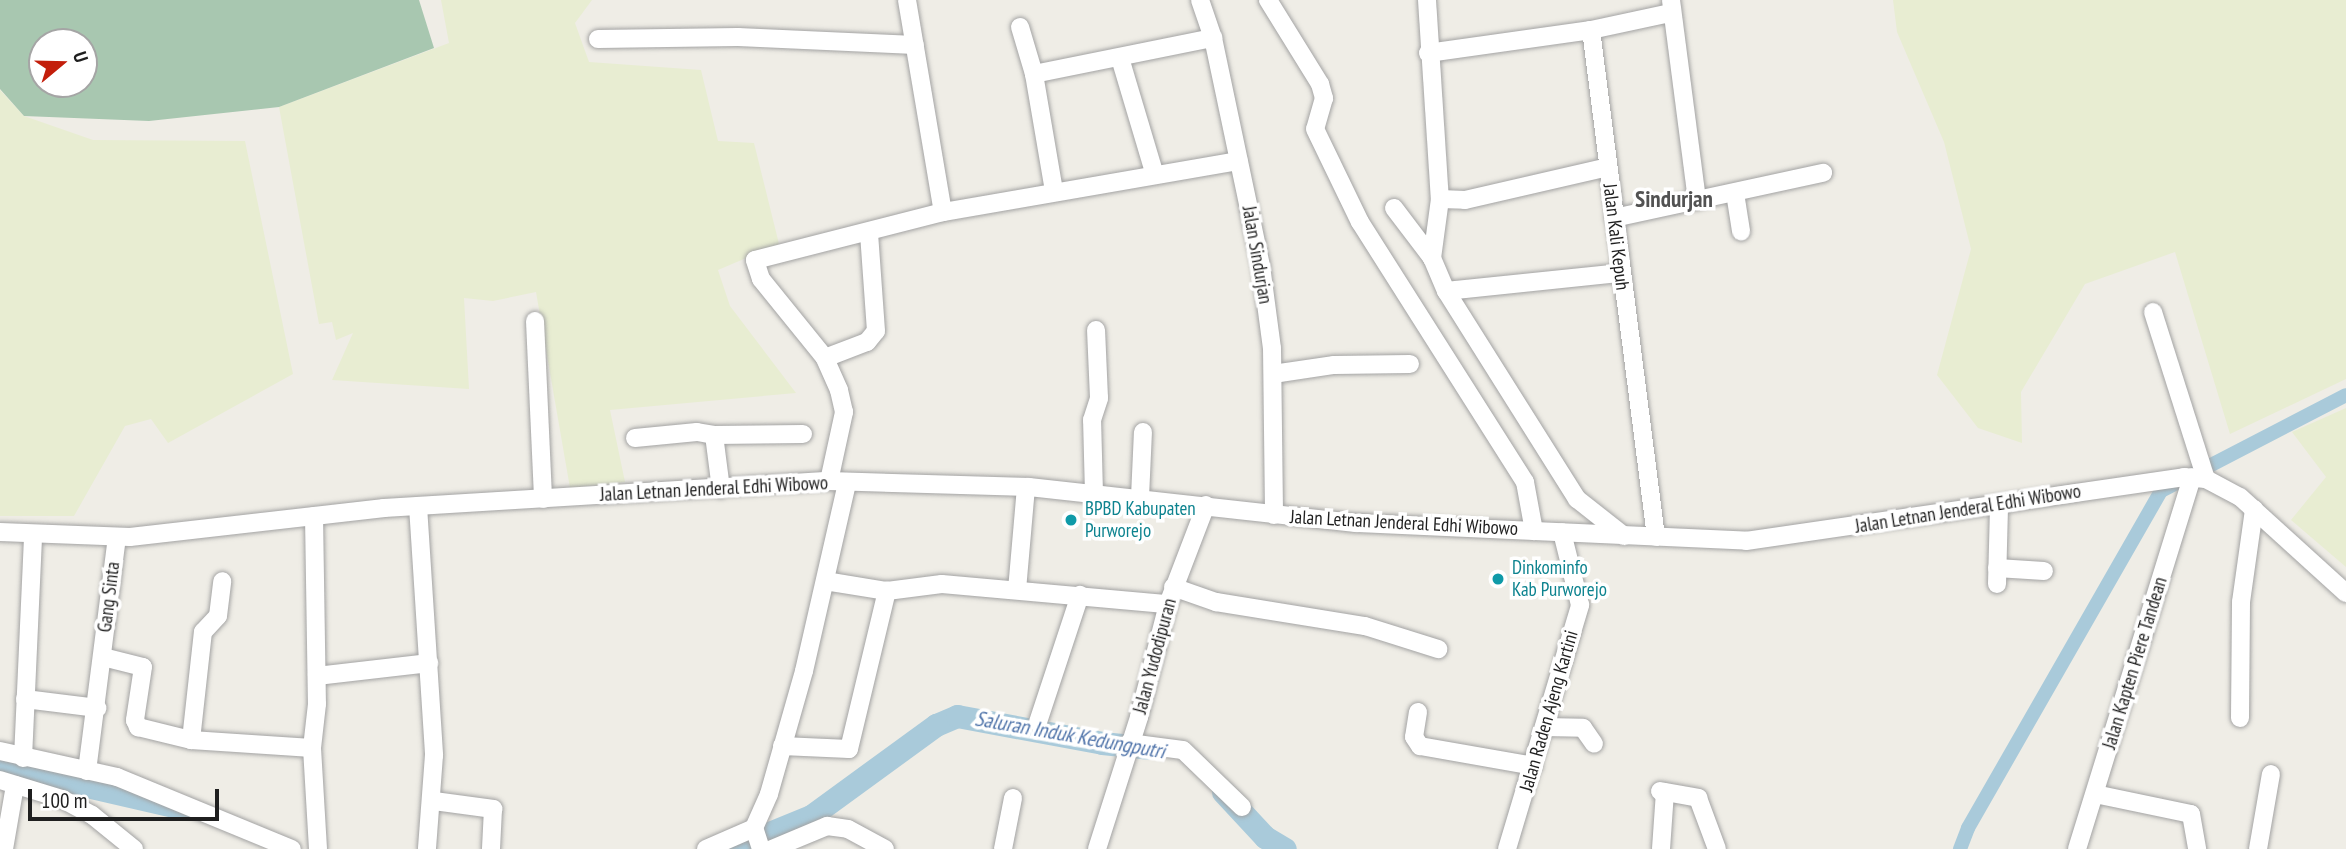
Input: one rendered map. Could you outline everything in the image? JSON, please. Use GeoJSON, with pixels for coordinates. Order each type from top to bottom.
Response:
{"type":"FeatureCollection","features":[{"type":"Feature","properties":{"kind":"street"},"geometry":{"type":"LineString","coordinates":[[907,0],[943,212]]}},
{"type":"Feature","properties":{"kind":"street","name":"Jalan Sindurjan"},"geometry":{"type":"LineString","coordinates":[[1200,0],[1213,38],[1261,266],[1273,374],[1274,515]]}},
{"type":"Feature","properties":{"kind":"street"},"geometry":{"type":"LineString","coordinates":[[1268,0],[1320,83],[1324,98],[1315,129],[1360,222],[1525,482],[1534,531]]}},
{"type":"Feature","properties":{"kind":"street"},"geometry":{"type":"LineString","coordinates":[[1427,0],[1428,53],[1438,120],[1440,199],[1432,258]]}},
{"type":"Feature","properties":{"kind":"street"},"geometry":{"type":"LineString","coordinates":[[1428,53],[1591,30],[1670,7],[1697,200]]}},
{"type":"Feature","properties":{"kind":"street"},"geometry":{"type":"LineString","coordinates":[[1020,27],[1034,74],[1054,191]]}},
{"type":"Feature","properties":{"kind":"street","name":"Jalan Kali Kepuh"},"geometry":{"type":"LineString","coordinates":[[1591,30],[1656,537]]}},
{"type":"Feature","properties":{"kind":"street"},"geometry":{"type":"LineString","coordinates":[[598,39],[738,37],[915,45]]}},
{"type":"Feature","properties":{"kind":"street"},"geometry":{"type":"LineString","coordinates":[[1034,74],[1213,38]]}},
{"type":"Feature","properties":{"kind":"street"},"geometry":{"type":"LineString","coordinates":[[1120,58],[1154,172]]}},
{"type":"Feature","properties":{"kind":"street"},"geometry":{"type":"LineString","coordinates":[[760,840],[825,581],[844,412],[825,358],[754,264],[765,255],[869,233],[943,212],[1154,172],[1238,161]]}},
{"type":"Feature","properties":{"kind":"street"},"geometry":{"type":"LineString","coordinates":[[1440,199],[1465,200],[1608,166]]}},
{"type":"Feature","properties":{"kind":"street"},"geometry":{"type":"LineString","coordinates":[[1615,218],[1823,173]]}},
{"type":"Feature","properties":{"kind":"street"},"geometry":{"type":"LineString","coordinates":[[1735,193],[1741,232]]}},
{"type":"Feature","properties":{"kind":"street"},"geometry":{"type":"LineString","coordinates":[[1394,208],[1432,258],[1446,291],[1577,499],[1624,537]]}},
{"type":"Feature","properties":{"kind":"street"},"geometry":{"type":"LineString","coordinates":[[825,358],[867,342],[876,331],[869,233]]}},
{"type":"Feature","properties":{"kind":"street"},"geometry":{"type":"LineString","coordinates":[[1446,291],[1621,273]]}},
{"type":"Feature","properties":{"kind":"street"},"geometry":{"type":"LineString","coordinates":[[2153,312],[2193,474],[2254,509],[2346,593]]}},
{"type":"Feature","properties":{"kind":"street"},"geometry":{"type":"LineString","coordinates":[[535,321],[544,499]]}},
{"type":"Feature","properties":{"kind":"street"},"geometry":{"type":"LineString","coordinates":[[1094,494],[1092,420],[1099,398],[1096,330]]}},
{"type":"Feature","properties":{"kind":"street"},"geometry":{"type":"LineString","coordinates":[[1273,374],[1334,365],[1410,364]]}},
{"type":"Feature","properties":{"kind":"street"},"geometry":{"type":"LineString","coordinates":[[635,438],[697,432],[714,435],[803,434]]}},
{"type":"Feature","properties":{"kind":"street"},"geometry":{"type":"LineString","coordinates":[[1140,497],[1143,432]]}},
{"type":"Feature","properties":{"kind":"street"},"geometry":{"type":"LineString","coordinates":[[714,435],[721,489]]}},
{"type":"Feature","properties":{"kind":"street","name":"Jalan Letnan Jenderal Edhi Wibowo"},"geometry":{"type":"LineString","coordinates":[[0,532],[33,536],[117,537],[418,506],[838,482],[1026,487],[1140,497],[1274,515],[1624,537],[1746,541],[2193,474]]}},
{"type":"Feature","properties":{"kind":"street","name":"Jalan Kapten Piere Tandean"},"geometry":{"type":"LineString","coordinates":[[2077,849],[2193,474]]}},
{"type":"Feature","properties":{"kind":"street"},"geometry":{"type":"LineString","coordinates":[[1017,590],[1026,487]]}},
{"type":"Feature","properties":{"kind":"street","name":"Jalan Yudodipuran"},"geometry":{"type":"LineString","coordinates":[[1097,849],[1170,596],[1206,505]]}},
{"type":"Feature","properties":{"kind":"street"},"geometry":{"type":"LineString","coordinates":[[1999,505],[1997,576],[2044,570]]}},
{"type":"Feature","properties":{"kind":"street"},"geometry":{"type":"LineString","coordinates":[[418,506],[429,663],[434,801],[427,849]]}},
{"type":"Feature","properties":{"kind":"street"},"geometry":{"type":"LineString","coordinates":[[2240,718],[2242,591],[2254,509]]}},
{"type":"Feature","properties":{"kind":"street"},"geometry":{"type":"LineString","coordinates":[[314,516],[317,676],[312,748],[318,849]]}},
{"type":"Feature","properties":{"kind":"street","name":"Jalan Raden Ajeng Kartini"},"geometry":{"type":"LineString","coordinates":[[1507,849],[1580,605],[1562,532]]}},
{"type":"Feature","properties":{"kind":"street"},"geometry":{"type":"LineString","coordinates":[[23,758],[33,536]]}},
{"type":"Feature","properties":{"kind":"street","name":"Gang Sinta"},"geometry":{"type":"LineString","coordinates":[[87,771],[117,537]]}},
{"type":"Feature","properties":{"kind":"street"},"geometry":{"type":"LineString","coordinates":[[191,740],[203,632],[216,621],[222,581]]}},
{"type":"Feature","properties":{"kind":"street"},"geometry":{"type":"LineString","coordinates":[[825,581],[887,591],[942,584],[1080,595],[1170,596],[1365,626],[1438,649]]}},
{"type":"Feature","properties":{"kind":"street"},"geometry":{"type":"LineString","coordinates":[[782,746],[849,749],[887,591]]}},
{"type":"Feature","properties":{"kind":"street"},"geometry":{"type":"LineString","coordinates":[[1038,722],[1080,595]]}},
{"type":"Feature","properties":{"kind":"street"},"geometry":{"type":"LineString","coordinates":[[103,657],[143,667],[135,720],[138,727],[191,740],[312,748]]}},
{"type":"Feature","properties":{"kind":"street"},"geometry":{"type":"LineString","coordinates":[[317,676],[429,663]]}},
{"type":"Feature","properties":{"kind":"street"},"geometry":{"type":"LineString","coordinates":[[24,699],[97,708]]}},
{"type":"Feature","properties":{"kind":"street"},"geometry":{"type":"LineString","coordinates":[[1418,712],[1413,737],[1420,747],[1533,766]]}},
{"type":"Feature","properties":{"kind":"street"},"geometry":{"type":"LineString","coordinates":[[1544,727],[1583,728],[1594,744]]}},
{"type":"Feature","properties":{"kind":"street"},"geometry":{"type":"LineString","coordinates":[[1129,745],[1183,750],[1242,807]]}},
{"type":"Feature","properties":{"kind":"street"},"geometry":{"type":"LineString","coordinates":[[0,751],[117,777],[292,849]]}},
{"type":"Feature","properties":{"kind":"street"},"geometry":{"type":"LineString","coordinates":[[2258,849],[2271,774]]}},
{"type":"Feature","properties":{"kind":"street"},"geometry":{"type":"LineString","coordinates":[[4,849],[7,783],[62,799],[130,847]]}},
{"type":"Feature","properties":{"kind":"street"},"geometry":{"type":"LineString","coordinates":[[1661,849],[1663,792],[1698,797],[1717,849]]}},
{"type":"Feature","properties":{"kind":"street"},"geometry":{"type":"LineString","coordinates":[[2095,794],[2191,814],[2197,849]]}},
{"type":"Feature","properties":{"kind":"street"},"geometry":{"type":"LineString","coordinates":[[1003,849],[1013,798]]}},
{"type":"Feature","properties":{"kind":"street"},"geometry":{"type":"LineString","coordinates":[[434,801],[491,807],[491,849]]}},
{"type":"Feature","properties":{"kind":"street"},"geometry":{"type":"LineString","coordinates":[[706,849],[827,826],[848,829],[885,849]]}},
{"type":"Feature","properties":{"kind":"green space"},"geometry":{"type":"Polygon","coordinates":[[[0,0],[419,0],[434,48],[279,107],[149,121],[24,116],[0,89],[0,0]]]}},
{"type":"Feature","properties":{"kind":"green space"},"geometry":{"type":"Polygon","coordinates":[[[441,0],[592,0],[575,23],[589,62],[701,70],[718,141],[754,143],[779,244],[718,270],[730,306],[796,393],[610,410],[625,482],[570,488],[536,292],[493,301],[464,298],[469,389],[332,380],[353,333],[336,340],[332,322],[319,324],[279,107],[449,43],[441,0]]]}},
{"type":"Feature","properties":{"kind":"green space"},"geometry":{"type":"Polygon","coordinates":[[[1893,0],[2346,0],[2346,379],[2230,434],[2175,252],[2085,284],[2021,392],[2022,443],[1978,428],[1937,375],[1971,249],[1944,142],[1897,32],[1893,0]]]}},
{"type":"Feature","properties":{"kind":"green space"},"geometry":{"type":"Polygon","coordinates":[[[0,90],[24,116],[93,140],[245,141],[293,374],[168,443],[151,419],[125,426],[74,516],[0,516],[0,90]]]}},
{"type":"Feature","properties":{"kind":"green space"},"geometry":{"type":"Polygon","coordinates":[[[2346,408],[2346,567],[2291,520],[2326,477],[2292,432],[2346,408]]]}},
{"type":"Feature","properties":{"kind":"waterway"},"geometry":{"type":"LineString","coordinates":[[1960,849],[1968,828],[2161,491],[2346,395]]}},
{"type":"Feature","properties":{"kind":"waterway","name":"Saluran Induk Kedungputri"},"geometry":{"type":"LineString","coordinates":[[730,849],[811,816],[936,725],[957,716],[1102,743],[1151,748]]}},
{"type":"Feature","properties":{"kind":"waterway","name":"Saluran Induk Kedungputri"},"geometry":{"type":"LineString","coordinates":[[0,761],[39,775],[182,808]]}},
{"type":"Feature","properties":{"kind":"waterway","name":"Saluran Induk Kedungputri"},"geometry":{"type":"LineString","coordinates":[[1223,792],[1265,837],[1285,849]]}},
{"type":"Feature","properties":{"kind":"place","name":"BPBD Kabupaten Purworejo"},"geometry":{"type":"Point","coordinates":[1071,520]}},
{"type":"Feature","properties":{"kind":"place","name":"Dinkominfo Kab Purworejo"},"geometry":{"type":"Point","coordinates":[1498,579]}},
{"type":"Feature","properties":{"kind":"district","name":"Sindurjan"},"geometry":{"type":"Point","coordinates":[1674,199]}}]}
